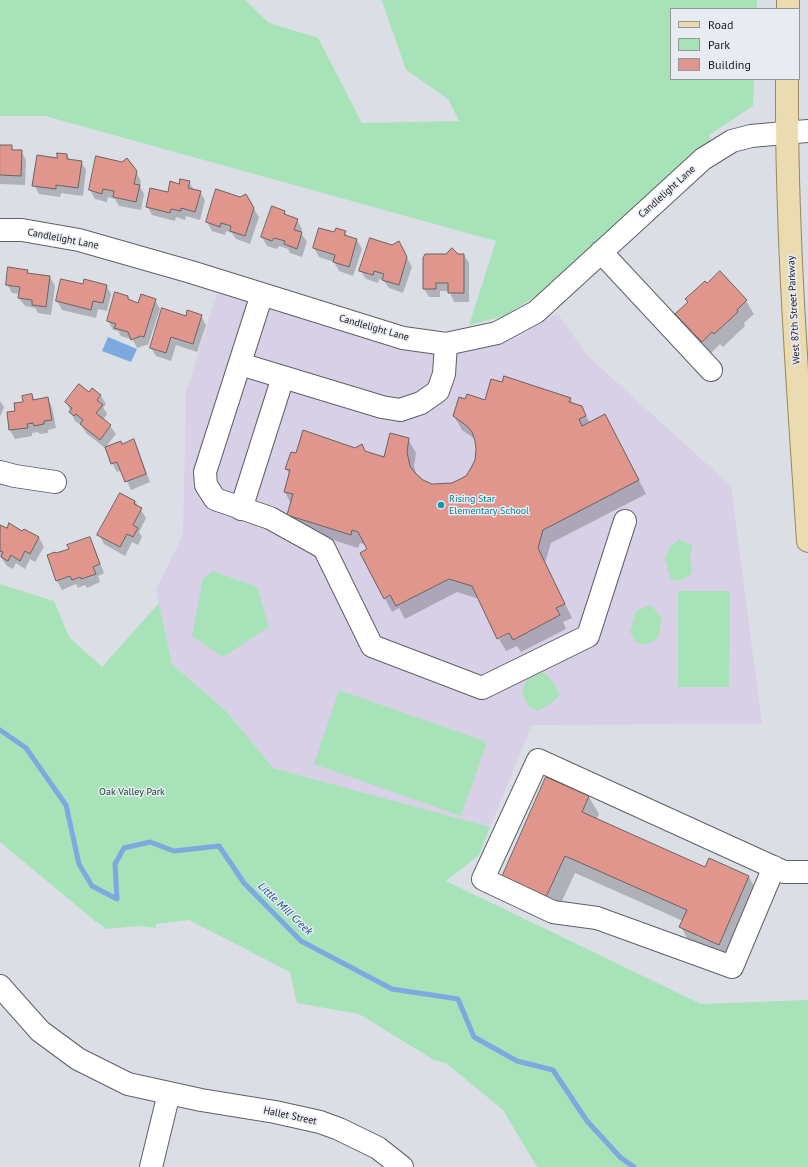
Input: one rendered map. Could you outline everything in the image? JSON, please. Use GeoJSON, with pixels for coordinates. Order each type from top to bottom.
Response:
{"type":"FeatureCollection","features":[{"type":"Feature","properties":{"kind":"main road","name":"West 87th Street Parkway"},"geometry":{"type":"LineString","coordinates":[[787,80],[798,133],[793,316],[808,541]]}},
{"type":"Feature","properties":{"kind":"street","name":"Candlelight Lane"},"geometry":{"type":"LineString","coordinates":[[0,230],[22,230],[79,240],[191,272],[403,338],[446,344],[497,333],[536,312],[703,159],[720,148],[732,141],[751,136],[798,133]]}},
{"type":"Feature","properties":{"kind":"street"},"geometry":{"type":"LineString","coordinates":[[602,252],[712,370]]}},
{"type":"Feature","properties":{"kind":"street"},"geometry":{"type":"LineString","coordinates":[[262,294],[205,472],[206,485],[215,499],[270,518],[324,548],[372,646],[482,688],[588,636],[625,521]]}},
{"type":"Feature","properties":{"kind":"street"},"geometry":{"type":"LineString","coordinates":[[240,364],[382,407],[400,410],[421,403],[438,391],[444,374],[446,344]]}},
{"type":"Feature","properties":{"kind":"street"},"geometry":{"type":"LineString","coordinates":[[241,509],[283,377]]}},
{"type":"Feature","properties":{"kind":"street"},"geometry":{"type":"LineString","coordinates":[[0,472],[15,476],[55,482]]}},
{"type":"Feature","properties":{"kind":"street"},"geometry":{"type":"LineString","coordinates":[[774,867],[732,967],[597,918],[553,912],[484,879],[538,760],[774,867],[784,872],[808,872]]}},
{"type":"Feature","properties":{"kind":"street","name":"Hallet Street"},"geometry":{"type":"LineString","coordinates":[[0,986],[40,1031],[78,1059],[128,1084],[320,1122],[339,1129],[378,1148],[402,1167]]}},
{"type":"Feature","properties":{"kind":"street"},"geometry":{"type":"LineString","coordinates":[[151,1167],[168,1093]]}},
{"type":"Feature","properties":{"kind":"shaded area"},"geometry":{"type":"Polygon","coordinates":[[[219,287],[414,349],[464,353],[520,336],[557,313],[589,357],[731,486],[762,724],[532,725],[490,827],[273,768],[226,711],[172,664],[156,590],[183,534],[186,392],[219,287]]]}},
{"type":"Feature","properties":{"kind":"green space"},"geometry":{"type":"Polygon","coordinates":[[[0,0],[245,0],[269,23],[318,38],[362,123],[459,121],[448,99],[406,70],[382,1],[378,0],[757,0],[757,8],[670,8],[670,80],[754,80],[753,106],[709,135],[711,140],[541,293],[504,316],[469,325],[496,241],[45,116],[0,116],[0,0]]]}},
{"type":"Feature","properties":{"kind":"green space"},"geometry":{"type":"Polygon","coordinates":[[[679,539],[692,545],[690,557],[692,569],[691,573],[687,577],[681,580],[672,580],[669,578],[669,572],[667,569],[668,566],[665,561],[670,548],[679,539]]]}},
{"type":"Feature","properties":{"kind":"green space"},"geometry":{"type":"Polygon","coordinates":[[[213,571],[257,587],[269,627],[223,657],[192,636],[203,578],[213,571]]]}},
{"type":"Feature","properties":{"kind":"green space","name":"Oak Valley Park"},"geometry":{"type":"Polygon","coordinates":[[[0,584],[54,601],[69,637],[102,667],[159,603],[172,664],[226,711],[273,768],[490,827],[479,855],[446,881],[701,1004],[808,1000],[808,1167],[537,1167],[503,1110],[446,1063],[434,1060],[359,1014],[297,1003],[290,972],[189,920],[156,924],[156,928],[137,926],[106,929],[98,922],[95,922],[0,842],[0,584]]]}},
{"type":"Feature","properties":{"kind":"green space"},"geometry":{"type":"Polygon","coordinates":[[[678,591],[730,591],[729,687],[678,687],[678,591]]]}},
{"type":"Feature","properties":{"kind":"green space"},"geometry":{"type":"Polygon","coordinates":[[[649,605],[653,607],[662,620],[658,638],[643,645],[636,642],[630,632],[636,611],[649,605]]]}},
{"type":"Feature","properties":{"kind":"green space"},"geometry":{"type":"Polygon","coordinates":[[[543,672],[556,687],[559,696],[549,705],[537,711],[528,706],[522,690],[527,680],[543,672]]]}},
{"type":"Feature","properties":{"kind":"green space"},"geometry":{"type":"Polygon","coordinates":[[[339,690],[487,742],[461,816],[314,764],[339,690]]]}},
{"type":"Feature","properties":{"kind":"water"},"geometry":{"type":"Polygon","coordinates":[[[108,337],[137,349],[131,362],[102,351],[108,337]]]}},
{"type":"Feature","properties":{"kind":"building"},"geometry":{"type":"Polygon","coordinates":[[[0,145],[12,145],[12,150],[22,150],[21,176],[0,175],[0,145]]]}},
{"type":"Feature","properties":{"kind":"building"},"geometry":{"type":"Polygon","coordinates":[[[57,153],[67,154],[67,159],[82,161],[78,188],[56,185],[56,189],[32,186],[37,155],[57,158],[57,153]]]}},
{"type":"Feature","properties":{"kind":"building"},"geometry":{"type":"Polygon","coordinates":[[[96,156],[122,162],[127,158],[137,171],[134,184],[140,185],[136,202],[113,197],[114,191],[103,189],[102,194],[89,190],[96,156]]]}},
{"type":"Feature","properties":{"kind":"building"},"geometry":{"type":"Polygon","coordinates":[[[180,179],[190,181],[188,188],[201,191],[195,212],[181,208],[181,211],[171,209],[170,213],[146,207],[150,188],[168,192],[170,181],[179,184],[180,179]]]}},
{"type":"Feature","properties":{"kind":"building"},"geometry":{"type":"Polygon","coordinates":[[[216,189],[240,197],[246,194],[254,208],[245,236],[230,231],[231,226],[221,223],[220,227],[206,222],[216,189]]]}},
{"type":"Feature","properties":{"kind":"building"},"geometry":{"type":"Polygon","coordinates":[[[272,206],[285,211],[284,214],[298,219],[294,230],[302,232],[297,249],[284,244],[285,241],[274,238],[272,241],[261,237],[272,206]]]}},
{"type":"Feature","properties":{"kind":"building"},"geometry":{"type":"Polygon","coordinates":[[[319,228],[334,232],[336,228],[346,231],[344,235],[357,239],[349,267],[333,262],[335,255],[313,248],[319,228]]]}},
{"type":"Feature","properties":{"kind":"building"},"geometry":{"type":"Polygon","coordinates":[[[370,238],[392,245],[399,241],[407,257],[399,285],[382,280],[384,274],[374,271],[373,275],[359,271],[370,238]]]}},
{"type":"Feature","properties":{"kind":"building"},"geometry":{"type":"Polygon","coordinates":[[[452,248],[458,254],[464,254],[464,293],[448,293],[448,283],[436,283],[436,289],[423,289],[423,258],[425,254],[446,254],[452,248]]]}},
{"type":"Feature","properties":{"kind":"building"},"geometry":{"type":"Polygon","coordinates":[[[8,267],[28,270],[27,273],[50,276],[46,307],[32,305],[32,300],[18,298],[20,287],[6,285],[8,267]]]}},
{"type":"Feature","properties":{"kind":"building"},"geometry":{"type":"Polygon","coordinates":[[[720,271],[747,300],[737,310],[738,312],[714,334],[712,332],[702,342],[675,314],[688,302],[685,299],[705,281],[707,283],[720,271]]]}},
{"type":"Feature","properties":{"kind":"building"},"geometry":{"type":"Polygon","coordinates":[[[61,279],[83,284],[84,279],[107,285],[103,303],[93,301],[91,310],[56,301],[61,279]]]}},
{"type":"Feature","properties":{"kind":"building"},"geometry":{"type":"Polygon","coordinates":[[[115,292],[128,296],[128,299],[138,303],[141,294],[156,299],[144,337],[141,336],[131,340],[128,332],[114,328],[116,324],[107,321],[115,292]]]}},
{"type":"Feature","properties":{"kind":"building"},"geometry":{"type":"Polygon","coordinates":[[[162,308],[186,316],[187,310],[202,315],[193,344],[171,337],[166,353],[150,348],[162,308]]]}},
{"type":"Feature","properties":{"kind":"building","name":"Rising Star Elementary School"},"geometry":{"type":"Polygon","coordinates":[[[504,376],[571,398],[569,402],[582,406],[586,416],[579,419],[582,426],[605,414],[639,480],[543,530],[538,548],[565,604],[556,608],[560,615],[513,640],[509,633],[497,639],[472,586],[449,579],[396,606],[390,595],[384,599],[360,553],[367,549],[358,532],[352,530],[351,535],[287,515],[293,494],[284,492],[290,470],[285,469],[291,452],[296,453],[303,430],[355,448],[362,444],[365,451],[384,457],[390,433],[409,438],[407,452],[410,466],[423,480],[432,484],[452,483],[466,476],[475,460],[476,450],[472,432],[467,426],[453,416],[459,397],[465,399],[467,394],[485,400],[491,379],[502,382],[504,376]]]}},
{"type":"Feature","properties":{"kind":"building"},"geometry":{"type":"Polygon","coordinates":[[[79,384],[89,392],[92,388],[101,395],[97,400],[103,405],[96,413],[111,425],[100,440],[80,424],[83,420],[76,414],[74,416],[69,412],[72,408],[65,402],[79,384]]]}},
{"type":"Feature","properties":{"kind":"building"},"geometry":{"type":"Polygon","coordinates":[[[32,394],[33,400],[48,397],[52,420],[44,421],[44,424],[34,426],[33,423],[27,424],[28,428],[9,430],[7,412],[15,411],[14,403],[23,402],[22,396],[32,394]]]}},
{"type":"Feature","properties":{"kind":"building"},"geometry":{"type":"Polygon","coordinates":[[[134,439],[146,474],[125,482],[117,462],[111,464],[105,447],[121,441],[122,444],[134,439]]]}},
{"type":"Feature","properties":{"kind":"building"},"geometry":{"type":"Polygon","coordinates":[[[120,493],[135,501],[134,504],[142,508],[133,525],[138,528],[133,537],[127,534],[120,547],[97,535],[120,493]]]}},
{"type":"Feature","properties":{"kind":"building"},"geometry":{"type":"Polygon","coordinates":[[[9,523],[22,531],[24,529],[39,537],[30,554],[25,551],[20,561],[11,555],[8,561],[1,557],[3,552],[0,551],[0,525],[7,528],[9,523]]]}},
{"type":"Feature","properties":{"kind":"building"},"geometry":{"type":"Polygon","coordinates":[[[90,537],[100,564],[93,567],[96,574],[81,579],[80,577],[72,580],[70,576],[56,581],[47,555],[69,549],[67,545],[90,537]]]}},
{"type":"Feature","properties":{"kind":"building"},"geometry":{"type":"Polygon","coordinates":[[[546,777],[589,796],[582,812],[705,867],[709,858],[749,876],[719,945],[679,927],[687,910],[565,856],[546,897],[502,877],[546,777]]]}},
{"type":"Feature","properties":{"kind":"waterway","name":"Little Mill Creek"},"geometry":{"type":"LineString","coordinates":[[0,730],[26,748],[66,805],[79,864],[92,886],[117,899],[115,864],[124,848],[150,842],[174,851],[219,846],[244,883],[301,941],[392,989],[458,999],[474,1037],[517,1061],[553,1070],[587,1121],[621,1158],[634,1167]]}},
{"type":"Feature","properties":{"kind":"place","name":"Rising Star Elementary School"},"geometry":{"type":"Point","coordinates":[441,505]}}]}
